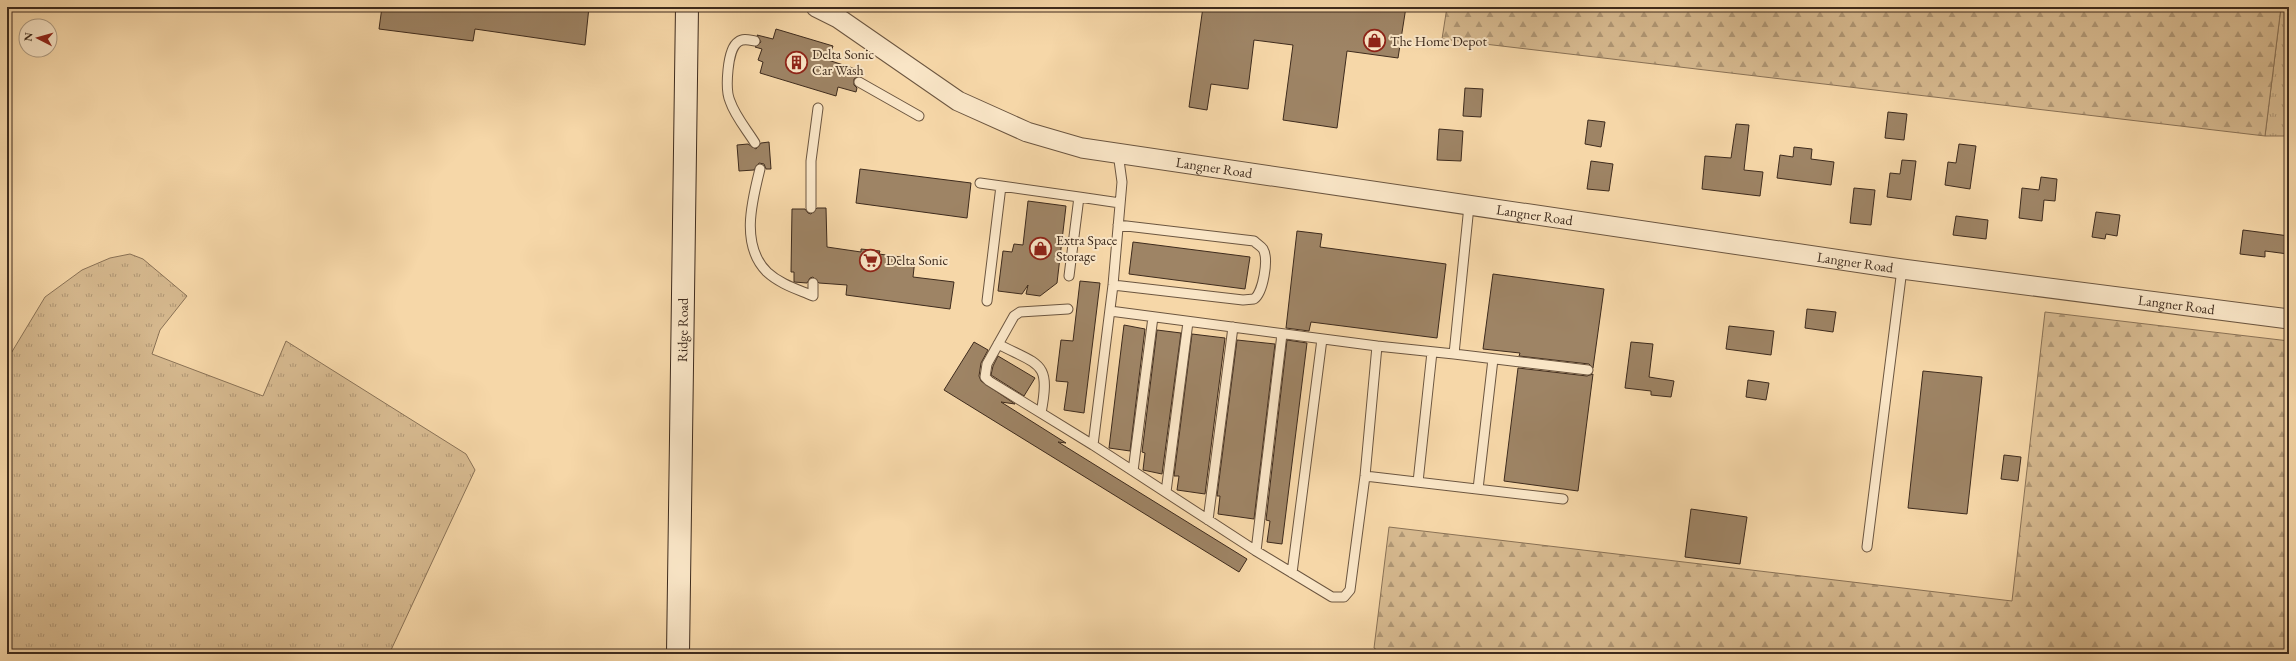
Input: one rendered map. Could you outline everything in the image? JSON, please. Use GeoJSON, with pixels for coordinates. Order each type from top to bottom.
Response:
{"type":"FeatureCollection","features":[{"type":"Feature","properties":{"kind":"street","name":"Ridge Road"},"geometry":{"type":"LineString","coordinates":[[678,654],[687,7]]}},
{"type":"Feature","properties":{"kind":"street","name":"Langner Road"},"geometry":{"type":"LineString","coordinates":[[816,7],[838,18],[903,65],[958,101],[1027,132],[1062,144],[1469,206],[1902,269],[2289,318]]}},
{"type":"Feature","properties":{"kind":"lane"},"geometry":{"type":"LineString","coordinates":[[755,41],[742,40],[735,44],[729,61],[728,80],[729,101],[755,143]]}},
{"type":"Feature","properties":{"kind":"lane"},"geometry":{"type":"LineString","coordinates":[[859,82],[920,116]]}},
{"type":"Feature","properties":{"kind":"lane"},"geometry":{"type":"LineString","coordinates":[[811,208],[811,161],[818,108]]}},
{"type":"Feature","properties":{"kind":"lane"},"geometry":{"type":"LineString","coordinates":[[1093,445],[1113,285],[1122,182],[1118,153]]}},
{"type":"Feature","properties":{"kind":"lane"},"geometry":{"type":"LineString","coordinates":[[760,169],[750,208],[752,238],[759,261],[768,272],[783,283],[813,296],[813,283]]}},
{"type":"Feature","properties":{"kind":"lane"},"geometry":{"type":"LineString","coordinates":[[980,183],[1120,203]]}},
{"type":"Feature","properties":{"kind":"lane"},"geometry":{"type":"LineString","coordinates":[[987,301],[1001,186]]}},
{"type":"Feature","properties":{"kind":"lane"},"geometry":{"type":"LineString","coordinates":[[1069,276],[1079,197]]}},
{"type":"Feature","properties":{"kind":"lane"},"geometry":{"type":"LineString","coordinates":[[1454,354],[1469,206]]}},
{"type":"Feature","properties":{"kind":"lane"},"geometry":{"type":"LineString","coordinates":[[1113,285],[1243,300],[1254,299],[1261,291],[1266,258],[1264,250],[1254,241],[1118,225]]}},
{"type":"Feature","properties":{"kind":"lane"},"geometry":{"type":"LineString","coordinates":[[1867,548],[1902,269]]}},
{"type":"Feature","properties":{"kind":"lane"},"geometry":{"type":"LineString","coordinates":[[1068,309],[1020,312],[1014,316],[987,364],[985,377],[989,382],[1093,445],[1256,551],[1332,597],[1344,596],[1350,590],[1365,476],[1377,346]]}},
{"type":"Feature","properties":{"kind":"lane"},"geometry":{"type":"LineString","coordinates":[[1110,311],[1377,346],[1588,370]]}},
{"type":"Feature","properties":{"kind":"lane"},"geometry":{"type":"LineString","coordinates":[[1133,471],[1153,317]]}},
{"type":"Feature","properties":{"kind":"lane"},"geometry":{"type":"LineString","coordinates":[[1166,492],[1188,322]]}},
{"type":"Feature","properties":{"kind":"lane"},"geometry":{"type":"LineString","coordinates":[[1208,520],[1233,327]]}},
{"type":"Feature","properties":{"kind":"lane"},"geometry":{"type":"LineString","coordinates":[[1256,551],[1282,334]]}},
{"type":"Feature","properties":{"kind":"lane"},"geometry":{"type":"LineString","coordinates":[[1292,573],[1322,339]]}},
{"type":"Feature","properties":{"kind":"lane"},"geometry":{"type":"LineString","coordinates":[[998,344],[1037,364],[1044,372],[1045,392],[1041,413]]}},
{"type":"Feature","properties":{"kind":"lane"},"geometry":{"type":"LineString","coordinates":[[1418,482],[1432,352]]}},
{"type":"Feature","properties":{"kind":"lane"},"geometry":{"type":"LineString","coordinates":[[1478,489],[1493,359]]}},
{"type":"Feature","properties":{"kind":"lane"},"geometry":{"type":"LineString","coordinates":[[1365,476],[1563,499]]}},
{"type":"Feature","properties":{"kind":"green space"},"geometry":{"type":"Polygon","coordinates":[[[1447,7],[2281,7],[2265,136],[1442,39],[1447,7]]]}},
{"type":"Feature","properties":{"kind":"green space"},"geometry":{"type":"Polygon","coordinates":[[[2281,7],[2289,7],[2289,136],[2265,136],[2281,7]]]}},
{"type":"Feature","properties":{"kind":"green space"},"geometry":{"type":"Polygon","coordinates":[[[130,254],[143,259],[187,296],[160,330],[152,354],[263,396],[286,341],[466,454],[475,470],[391,650],[367,654],[7,654],[7,360],[45,297],[82,270],[110,258],[130,254]]]}},
{"type":"Feature","properties":{"kind":"green space"},"geometry":{"type":"Polygon","coordinates":[[[2045,312],[2289,341],[2289,654],[1384,654],[1374,648],[1389,527],[2012,601],[2045,312]]]}},
{"type":"Feature","properties":{"kind":"building"},"geometry":{"type":"Polygon","coordinates":[[[382,7],[589,7],[585,45],[475,29],[473,41],[379,29],[382,7]]]}},
{"type":"Feature","properties":{"kind":"building"},"geometry":{"type":"Polygon","coordinates":[[[1203,7],[1406,7],[1398,58],[1347,51],[1337,128],[1283,120],[1293,45],[1254,40],[1248,89],[1211,84],[1207,110],[1189,107],[1203,7]]]}},
{"type":"Feature","properties":{"kind":"building","name":"Delta Sonic Car Wash"},"geometry":{"type":"Polygon","coordinates":[[[776,29],[833,46],[828,60],[862,71],[860,76],[854,79],[854,85],[857,88],[856,92],[838,87],[836,96],[760,73],[763,62],[758,60],[762,49],[755,47],[761,42],[757,35],[773,39],[776,29]]]}},
{"type":"Feature","properties":{"kind":"building"},"geometry":{"type":"Polygon","coordinates":[[[1465,88],[1483,89],[1481,117],[1463,116],[1465,88]]]}},
{"type":"Feature","properties":{"kind":"building"},"geometry":{"type":"Polygon","coordinates":[[[1888,112],[1907,114],[1904,140],[1885,138],[1888,112]]]}},
{"type":"Feature","properties":{"kind":"building"},"geometry":{"type":"Polygon","coordinates":[[[1588,120],[1605,122],[1601,147],[1585,144],[1588,120]]]}},
{"type":"Feature","properties":{"kind":"building"},"geometry":{"type":"Polygon","coordinates":[[[1736,124],[1749,125],[1744,170],[1763,172],[1760,196],[1702,189],[1705,156],[1731,158],[1736,124]]]}},
{"type":"Feature","properties":{"kind":"building"},"geometry":{"type":"Polygon","coordinates":[[[1439,129],[1463,131],[1461,161],[1437,160],[1439,129]]]}},
{"type":"Feature","properties":{"kind":"building"},"geometry":{"type":"Polygon","coordinates":[[[769,142],[771,169],[766,169],[764,164],[759,163],[754,170],[739,171],[737,145],[748,144],[756,149],[761,143],[769,142]]]}},
{"type":"Feature","properties":{"kind":"building"},"geometry":{"type":"Polygon","coordinates":[[[1959,144],[1976,146],[1970,189],[1945,185],[1948,162],[1956,163],[1959,144]]]}},
{"type":"Feature","properties":{"kind":"building"},"geometry":{"type":"Polygon","coordinates":[[[1794,147],[1812,149],[1811,159],[1834,162],[1831,185],[1777,178],[1780,155],[1793,157],[1794,147]]]}},
{"type":"Feature","properties":{"kind":"building"},"geometry":{"type":"Polygon","coordinates":[[[1902,160],[1916,161],[1911,200],[1887,197],[1890,173],[1900,174],[1902,160]]]}},
{"type":"Feature","properties":{"kind":"building"},"geometry":{"type":"Polygon","coordinates":[[[1591,161],[1613,164],[1609,191],[1587,189],[1591,161]]]}},
{"type":"Feature","properties":{"kind":"building"},"geometry":{"type":"Polygon","coordinates":[[[860,169],[971,183],[967,218],[856,203],[860,169]]]}},
{"type":"Feature","properties":{"kind":"building"},"geometry":{"type":"Polygon","coordinates":[[[2041,177],[2057,179],[2055,201],[2044,200],[2042,221],[2019,218],[2022,188],[2039,190],[2041,177]]]}},
{"type":"Feature","properties":{"kind":"building"},"geometry":{"type":"Polygon","coordinates":[[[1854,188],[1875,190],[1871,225],[1850,223],[1854,188]]]}},
{"type":"Feature","properties":{"kind":"building"},"geometry":{"type":"Polygon","coordinates":[[[1028,201],[1066,206],[1057,283],[1040,296],[1026,294],[1028,285],[1022,294],[998,291],[1003,251],[1012,252],[1014,244],[1023,245],[1028,201]]]}},
{"type":"Feature","properties":{"kind":"building"},"geometry":{"type":"Polygon","coordinates":[[[817,208],[826,208],[827,247],[861,252],[861,249],[880,251],[879,254],[915,259],[913,277],[954,282],[950,309],[846,295],[847,285],[819,283],[813,277],[810,278],[807,283],[794,282],[794,272],[791,272],[792,209],[805,209],[811,214],[817,208]]]}},
{"type":"Feature","properties":{"kind":"building"},"geometry":{"type":"Polygon","coordinates":[[[2096,212],[2120,215],[2117,236],[2106,234],[2105,239],[2092,237],[2096,212]]]}},
{"type":"Feature","properties":{"kind":"building"},"geometry":{"type":"Polygon","coordinates":[[[1956,216],[1988,220],[1986,239],[1953,235],[1956,216]]]}},
{"type":"Feature","properties":{"kind":"building"},"geometry":{"type":"Polygon","coordinates":[[[2243,230],[2289,236],[2288,254],[2265,251],[2265,257],[2240,254],[2243,230]]]}},
{"type":"Feature","properties":{"kind":"building"},"geometry":{"type":"Polygon","coordinates":[[[1297,231],[1322,234],[1320,247],[1446,264],[1437,338],[1311,322],[1309,331],[1286,328],[1297,231]]]}},
{"type":"Feature","properties":{"kind":"building"},"geometry":{"type":"Polygon","coordinates":[[[1133,242],[1250,257],[1245,289],[1129,274],[1133,242]]]}},
{"type":"Feature","properties":{"kind":"building"},"geometry":{"type":"Polygon","coordinates":[[[1493,274],[1604,289],[1593,368],[1589,364],[1519,356],[1520,353],[1483,349],[1493,274]]]}},
{"type":"Feature","properties":{"kind":"building"},"geometry":{"type":"Polygon","coordinates":[[[1080,281],[1100,283],[1084,413],[1064,410],[1068,382],[1056,381],[1061,340],[1073,341],[1080,281]]]}},
{"type":"Feature","properties":{"kind":"building"},"geometry":{"type":"Polygon","coordinates":[[[1807,309],[1836,312],[1833,332],[1805,328],[1807,309]]]}},
{"type":"Feature","properties":{"kind":"building"},"geometry":{"type":"Polygon","coordinates":[[[1124,325],[1145,329],[1130,451],[1109,448],[1124,325]]]}},
{"type":"Feature","properties":{"kind":"building"},"geometry":{"type":"Polygon","coordinates":[[[1729,326],[1774,331],[1771,355],[1726,349],[1729,326]]]}},
{"type":"Feature","properties":{"kind":"building"},"geometry":{"type":"Polygon","coordinates":[[[1157,330],[1181,333],[1162,474],[1143,470],[1145,453],[1142,452],[1157,330]]]}},
{"type":"Feature","properties":{"kind":"building"},"geometry":{"type":"Polygon","coordinates":[[[1192,334],[1225,338],[1205,494],[1177,490],[1179,476],[1174,476],[1192,334]]]}},
{"type":"Feature","properties":{"kind":"building"},"geometry":{"type":"Polygon","coordinates":[[[1237,340],[1275,344],[1254,519],[1218,514],[1220,496],[1217,496],[1237,340]]]}},
{"type":"Feature","properties":{"kind":"building"},"geometry":{"type":"Polygon","coordinates":[[[1287,340],[1307,343],[1282,544],[1267,542],[1270,521],[1266,520],[1287,340]]]}},
{"type":"Feature","properties":{"kind":"building"},"geometry":{"type":"Polygon","coordinates":[[[974,342],[988,350],[981,363],[979,376],[981,381],[1015,404],[1001,402],[1066,443],[1058,442],[1247,559],[1239,572],[944,390],[974,342]]]}},
{"type":"Feature","properties":{"kind":"building"},"geometry":{"type":"Polygon","coordinates":[[[1631,342],[1653,344],[1649,377],[1674,381],[1671,397],[1651,395],[1651,391],[1625,388],[1631,342]]]}},
{"type":"Feature","properties":{"kind":"building"},"geometry":{"type":"Polygon","coordinates":[[[998,356],[1035,378],[1024,396],[991,375],[993,366],[998,356]]]}},
{"type":"Feature","properties":{"kind":"building"},"geometry":{"type":"Polygon","coordinates":[[[1518,368],[1587,376],[1593,374],[1578,491],[1504,481],[1518,368]]]}},
{"type":"Feature","properties":{"kind":"building"},"geometry":{"type":"Polygon","coordinates":[[[1923,371],[1982,377],[1967,514],[1908,508],[1923,371]]]}},
{"type":"Feature","properties":{"kind":"building"},"geometry":{"type":"Polygon","coordinates":[[[1748,380],[1769,383],[1766,400],[1746,397],[1748,380]]]}},
{"type":"Feature","properties":{"kind":"building"},"geometry":{"type":"Polygon","coordinates":[[[2004,455],[2021,457],[2018,481],[2001,479],[2004,455]]]}},
{"type":"Feature","properties":{"kind":"building"},"geometry":{"type":"Polygon","coordinates":[[[1691,509],[1747,517],[1740,564],[1685,557],[1691,509]]]}},
{"type":"Feature","properties":{"kind":"place","name":"The Home Depot"},"geometry":{"type":"Point","coordinates":[1375,41]}},
{"type":"Feature","properties":{"kind":"place","name":"Delta Sonic Car Wash"},"geometry":{"type":"Point","coordinates":[796,62]}},
{"type":"Feature","properties":{"kind":"place","name":"Extra Space Storage"},"geometry":{"type":"Point","coordinates":[1041,248]}},
{"type":"Feature","properties":{"kind":"place","name":"Delta Sonic"},"geometry":{"type":"Point","coordinates":[871,260]}}]}
